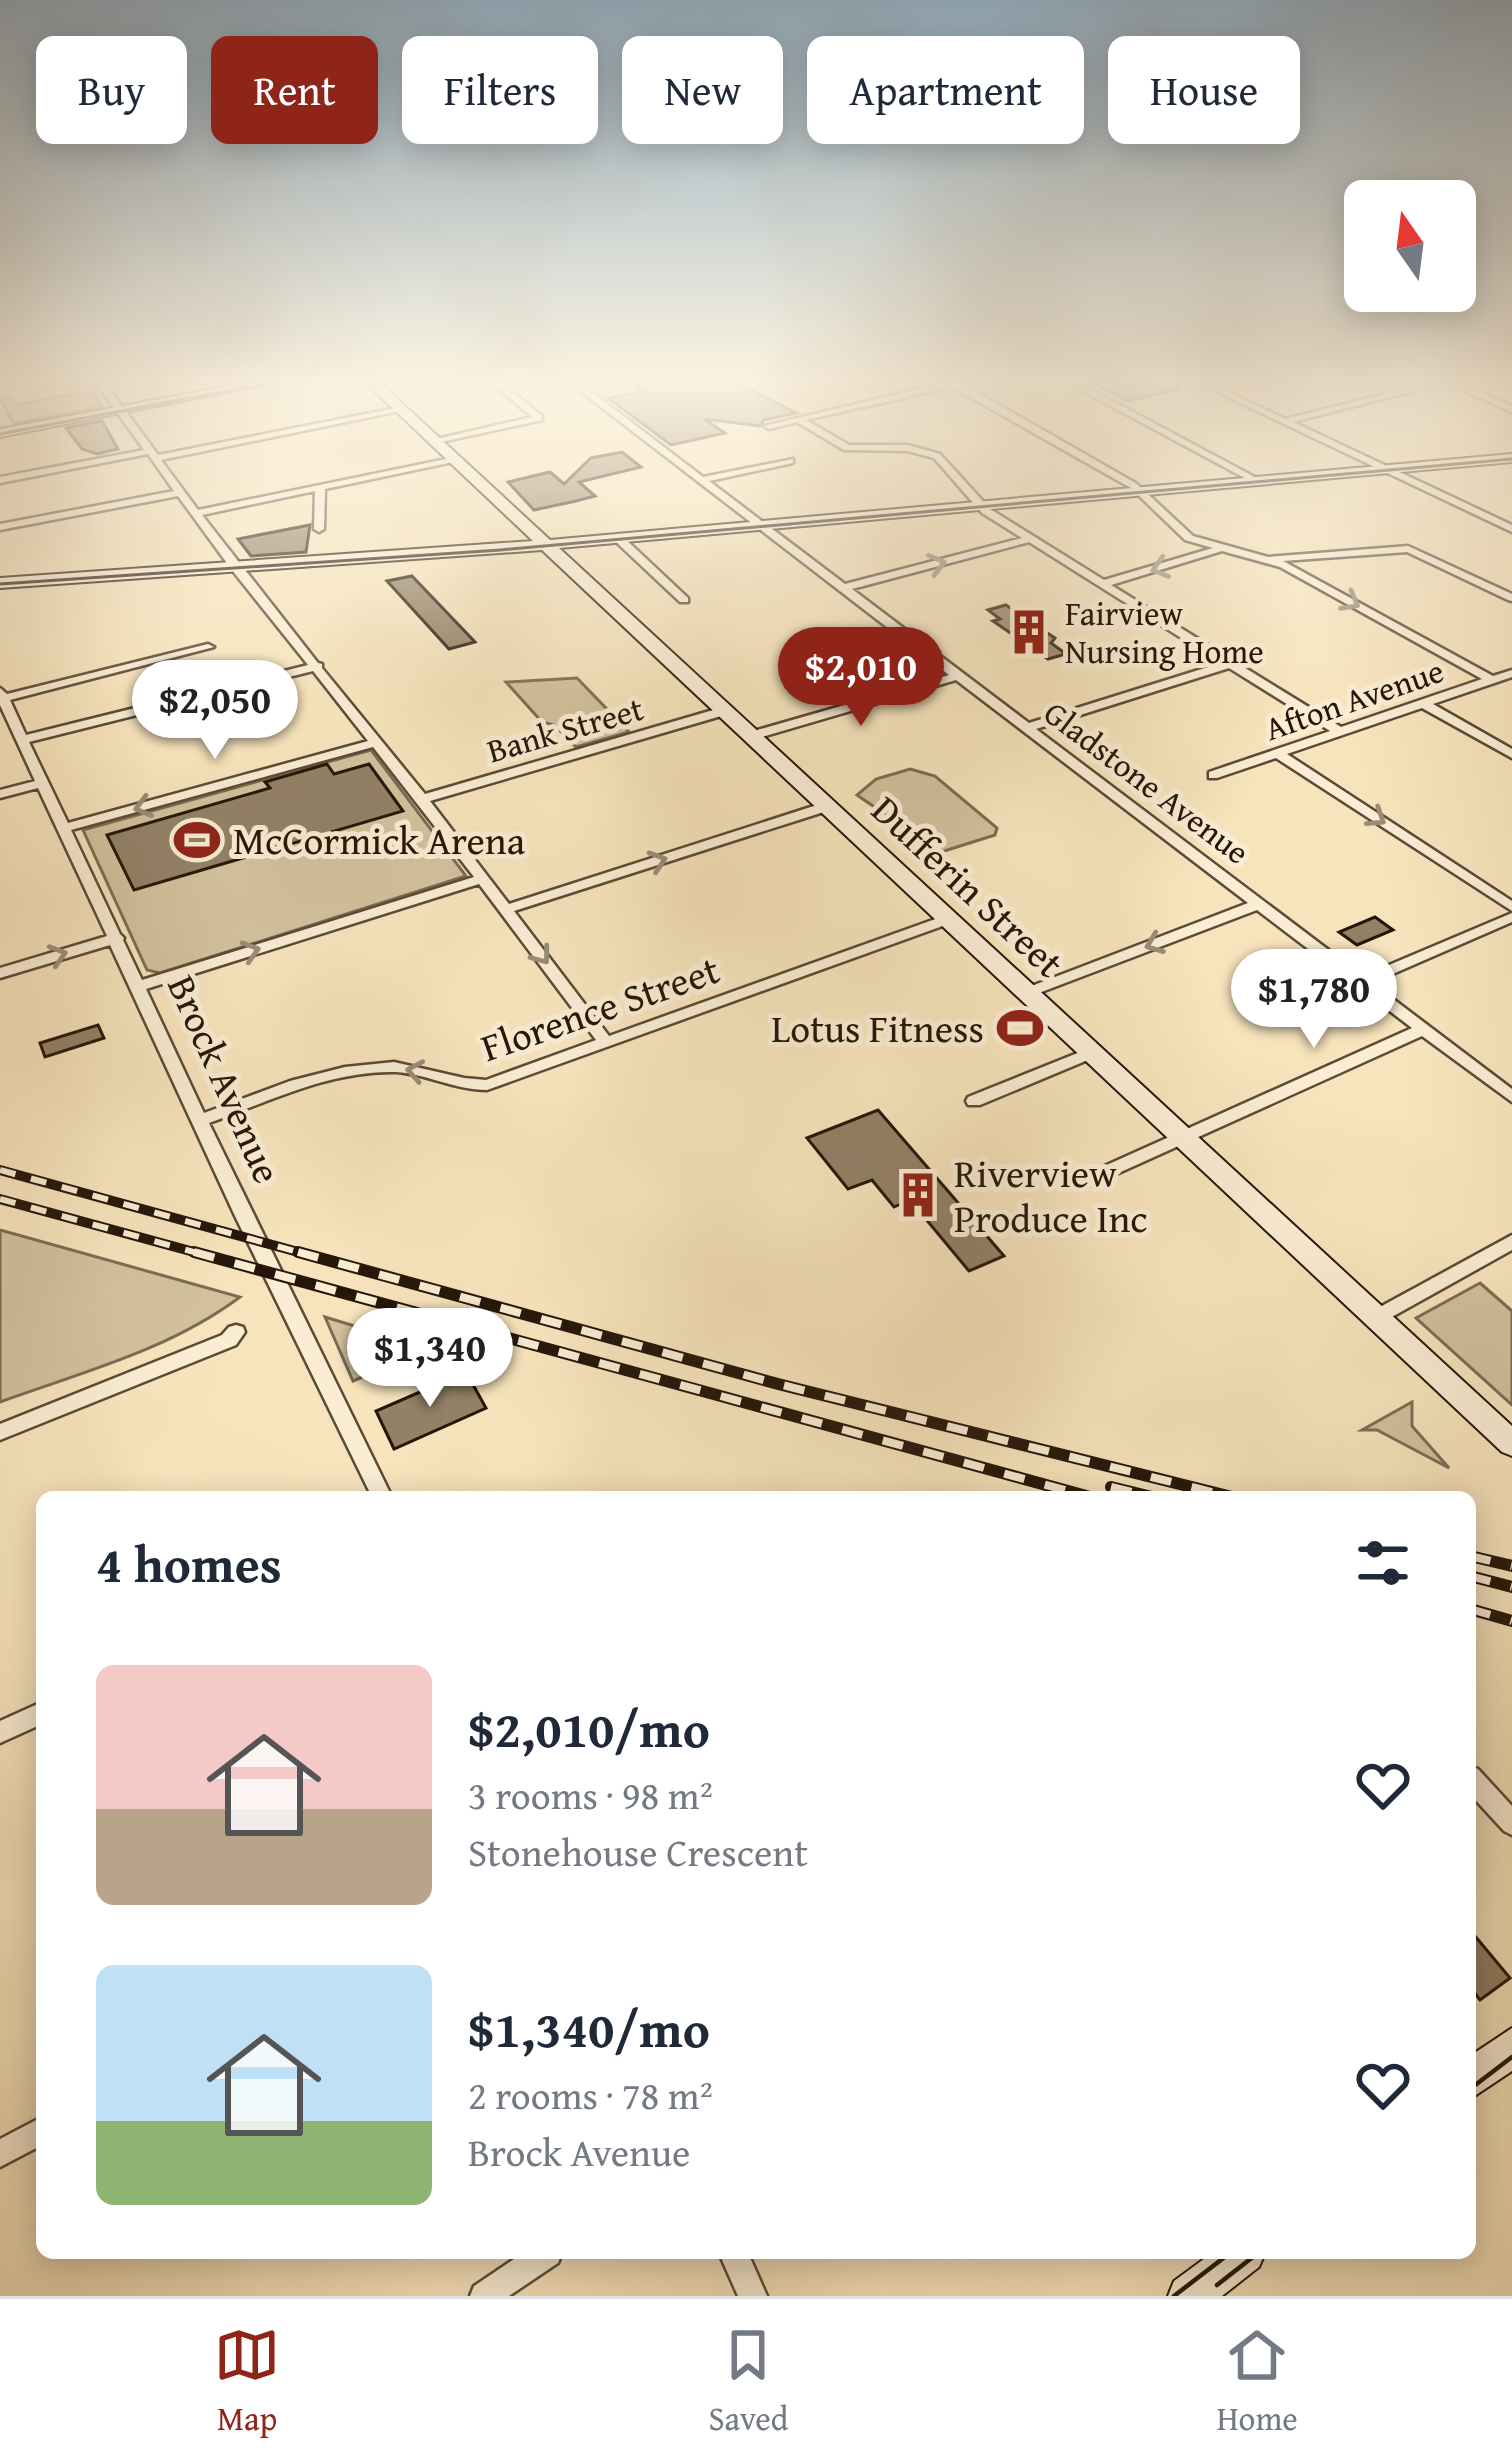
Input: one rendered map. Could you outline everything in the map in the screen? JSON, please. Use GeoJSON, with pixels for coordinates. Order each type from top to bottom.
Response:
{"type":"FeatureCollection","features":[{"type":"Feature","properties":{"kind":"main road","name":"Dufferin Street"},"geometry":{"type":"LineString","coordinates":[[486,490],[1512,1444]]}},
{"type":"Feature","properties":{"kind":"main road"},"geometry":{"type":"LineString","coordinates":[[0,583],[544,545],[1161,490]]}},
{"type":"Feature","properties":{"kind":"main road"},"geometry":{"type":"LineString","coordinates":[[1476,2075],[1512,2047]]}},
{"type":"Feature","properties":{"kind":"main road"},"geometry":{"type":"LineString","coordinates":[[1189,2296],[1237,2259]]}},
{"type":"Feature","properties":{"kind":"street"},"geometry":{"type":"LineString","coordinates":[[198,513],[310,490]]}},
{"type":"Feature","properties":{"kind":"street"},"geometry":{"type":"LineString","coordinates":[[319,530],[320,490]]}},
{"type":"Feature","properties":{"kind":"street","name":"Gladstone Avenue"},"geometry":{"type":"LineString","coordinates":[[715,490],[1512,1097]]}},
{"type":"Feature","properties":{"kind":"street"},"geometry":{"type":"LineString","coordinates":[[966,490],[979,506],[1030,539],[1340,732]]}},
{"type":"Feature","properties":{"kind":"street"},"geometry":{"type":"LineString","coordinates":[[1139,490],[1182,534],[1218,550],[1271,560],[1408,548],[1512,598]]}},
{"type":"Feature","properties":{"kind":"street"},"geometry":{"type":"LineString","coordinates":[[1429,490],[1512,529]]}},
{"type":"Feature","properties":{"kind":"street"},"geometry":{"type":"LineString","coordinates":[[0,526],[182,492],[235,567],[422,799],[606,1042]]}},
{"type":"Feature","properties":{"kind":"street"},"geometry":{"type":"LineString","coordinates":[[618,538],[684,600]]}},
{"type":"Feature","properties":{"kind":"street"},"geometry":{"type":"LineString","coordinates":[[844,588],[1030,539]]}},
{"type":"Feature","properties":{"kind":"street"},"geometry":{"type":"LineString","coordinates":[[1102,584],[1218,550]]}},
{"type":"Feature","properties":{"kind":"street"},"geometry":{"type":"LineString","coordinates":[[1271,560],[1492,680]]}},
{"type":"Feature","properties":{"kind":"street"},"geometry":{"type":"LineString","coordinates":[[1,697],[208,647]]}},
{"type":"Feature","properties":{"kind":"street"},"geometry":{"type":"LineString","coordinates":[[1026,728],[1229,664]]}},
{"type":"Feature","properties":{"kind":"street"},"geometry":{"type":"LineString","coordinates":[[23,740],[318,666]]}},
{"type":"Feature","properties":{"kind":"street","name":"Afton Avenue"},"geometry":{"type":"LineString","coordinates":[[1214,775],[1512,674]]}},
{"type":"Feature","properties":{"kind":"street"},"geometry":{"type":"LineString","coordinates":[[751,736],[957,676]]}},
{"type":"Feature","properties":{"kind":"street","name":"Brock Avenue"},"geometry":{"type":"LineString","coordinates":[[1,697],[379,1491]]}},
{"type":"Feature","properties":{"kind":"street"},"geometry":{"type":"LineString","coordinates":[[1425,704],[1512,754]]}},
{"type":"Feature","properties":{"kind":"street","name":"Bank Street"},"geometry":{"type":"LineString","coordinates":[[422,799],[724,711]]}},
{"type":"Feature","properties":{"kind":"street"},"geometry":{"type":"LineString","coordinates":[[65,828],[377,742]]}},
{"type":"Feature","properties":{"kind":"street"},"geometry":{"type":"LineString","coordinates":[[1279,754],[1512,907]]}},
{"type":"Feature","properties":{"kind":"street"},"geometry":{"type":"LineString","coordinates":[[0,794],[44,783]]}},
{"type":"Feature","properties":{"kind":"street"},"geometry":{"type":"LineString","coordinates":[[506,909],[825,806]]}},
{"type":"Feature","properties":{"kind":"street"},"geometry":{"type":"LineString","coordinates":[[139,986],[482,879]]}},
{"type":"Feature","properties":{"kind":"street"},"geometry":{"type":"LineString","coordinates":[[1026,993],[1259,904]]}},
{"type":"Feature","properties":{"kind":"street"},"geometry":{"type":"LineString","coordinates":[[1361,982],[1512,917]]}},
{"type":"Feature","properties":{"kind":"street","name":"Florence Street"},"geometry":{"type":"LineString","coordinates":[[201,1120],[364,1068],[414,1069],[462,1084],[488,1085],[946,920]]}},
{"type":"Feature","properties":{"kind":"street"},"geometry":{"type":"LineString","coordinates":[[0,974],[117,938]]}},
{"type":"Feature","properties":{"kind":"street"},"geometry":{"type":"LineString","coordinates":[[1086,1181],[1424,1029]]}},
{"type":"Feature","properties":{"kind":"street"},"geometry":{"type":"LineString","coordinates":[[974,1101],[1090,1053]]}},
{"type":"Feature","properties":{"kind":"street"},"geometry":{"type":"LineString","coordinates":[[1375,1318],[1512,1242]]}},
{"type":"Feature","properties":{"kind":"street"},"geometry":{"type":"LineString","coordinates":[[0,1432],[229,1340],[236,1332]]}},
{"type":"Feature","properties":{"kind":"street"},"geometry":{"type":"LineString","coordinates":[[0,1732],[36,1716]]}},
{"type":"Feature","properties":{"kind":"street"},"geometry":{"type":"LineString","coordinates":[[1476,1784],[1512,1823]]}},
{"type":"Feature","properties":{"kind":"street"},"geometry":{"type":"LineString","coordinates":[[0,2154],[36,2133]]}},
{"type":"Feature","properties":{"kind":"street"},"geometry":{"type":"LineString","coordinates":[[484,2296],[539,2259]]}},
{"type":"Feature","properties":{"kind":"street"},"geometry":{"type":"LineString","coordinates":[[736,2259],[753,2296]]}},
{"type":"Feature","properties":{"kind":"shaded area"},"geometry":{"type":"Polygon","coordinates":[[[577,678],[629,732],[576,747],[554,725],[542,722],[506,682],[577,678]]]}},
{"type":"Feature","properties":{"kind":"shaded area"},"geometry":{"type":"Polygon","coordinates":[[[371,750],[466,876],[160,973],[147,970],[83,830],[371,750]]]}},
{"type":"Feature","properties":{"kind":"shaded area"},"geometry":{"type":"Polygon","coordinates":[[[910,769],[935,776],[997,828],[995,835],[941,852],[857,795],[876,779],[910,769]]]}},
{"type":"Feature","properties":{"kind":"shaded area"},"geometry":{"type":"Polygon","coordinates":[[[0,1230],[240,1297],[155,1346],[0,1402],[0,1230]]]}},
{"type":"Feature","properties":{"kind":"shaded area"},"geometry":{"type":"Polygon","coordinates":[[[1480,1283],[1512,1311],[1512,1405],[1416,1318],[1480,1283]]]}},
{"type":"Feature","properties":{"kind":"shaded area"},"geometry":{"type":"Polygon","coordinates":[[[325,1317],[430,1349],[353,1381],[325,1317]]]}},
{"type":"Feature","properties":{"kind":"shaded area"},"geometry":{"type":"Polygon","coordinates":[[[1412,1402],[1412,1426],[1449,1468],[1377,1430],[1362,1430],[1412,1402]]]}},
{"type":"Feature","properties":{"kind":"building"},"geometry":{"type":"Polygon","coordinates":[[[516,490],[588,490],[595,496],[534,510],[516,490]]]}},
{"type":"Feature","properties":{"kind":"building"},"geometry":{"type":"Polygon","coordinates":[[[310,525],[306,552],[251,556],[238,539],[310,525]]]}},
{"type":"Feature","properties":{"kind":"building"},"geometry":{"type":"Polygon","coordinates":[[[412,576],[475,642],[449,649],[387,581],[412,576]]]}},
{"type":"Feature","properties":{"kind":"building","name":"Fairview Nursing Home"},"geometry":{"type":"Polygon","coordinates":[[[1006,605],[1055,638],[1051,643],[1066,654],[1048,659],[993,621],[1000,619],[988,610],[1006,605]]]}},
{"type":"Feature","properties":{"kind":"building"},"geometry":{"type":"Polygon","coordinates":[[[327,764],[334,774],[369,764],[403,811],[134,890],[107,835],[270,788],[265,782],[327,764]]]}},
{"type":"Feature","properties":{"kind":"building"},"geometry":{"type":"Polygon","coordinates":[[[1375,917],[1393,930],[1357,945],[1339,932],[1375,917]]]}},
{"type":"Feature","properties":{"kind":"building"},"geometry":{"type":"Polygon","coordinates":[[[98,1025],[104,1038],[45,1057],[40,1043],[98,1025]]]}},
{"type":"Feature","properties":{"kind":"building","name":"Riverview Produce Inc"},"geometry":{"type":"Polygon","coordinates":[[[878,1110],[1004,1256],[969,1271],[910,1200],[894,1207],[872,1180],[848,1189],[807,1138],[878,1110]]]}},
{"type":"Feature","properties":{"kind":"building"},"geometry":{"type":"Polygon","coordinates":[[[466,1372],[486,1408],[394,1449],[376,1411],[466,1372]]]}},
{"type":"Feature","properties":{"kind":"building"},"geometry":{"type":"Polygon","coordinates":[[[1476,1937],[1510,1978],[1480,2000],[1476,1995],[1476,1937]]]}},
{"type":"Feature","properties":{"kind":"tram line"},"geometry":{"type":"LineString","coordinates":[[0,584],[500,550],[1166,490]]}},
{"type":"Feature","properties":{"kind":"tram line"},"geometry":{"type":"LineString","coordinates":[[1476,2084],[1512,2057]]}},
{"type":"Feature","properties":{"kind":"tram line"},"geometry":{"type":"LineString","coordinates":[[1174,2296],[1222,2259]]}},
{"type":"Feature","properties":{"kind":"tram line"},"geometry":{"type":"LineString","coordinates":[[1217,2285],[1250,2259]]}},
{"type":"Feature","properties":{"kind":"railway"},"geometry":{"type":"LineString","coordinates":[[0,1170],[309,1255]]}},
{"type":"Feature","properties":{"kind":"railway"},"geometry":{"type":"LineString","coordinates":[[0,1199],[205,1255]]}},
{"type":"Feature","properties":{"kind":"railway"},"geometry":{"type":"LineString","coordinates":[[194,1252],[1068,1491]]}},
{"type":"Feature","properties":{"kind":"railway"},"geometry":{"type":"LineString","coordinates":[[298,1252],[778,1384],[1208,1491]]}},
{"type":"Feature","properties":{"kind":"railway"},"geometry":{"type":"LineString","coordinates":[[1111,1487],[1127,1491]]}},
{"type":"Feature","properties":{"kind":"railway"},"geometry":{"type":"LineString","coordinates":[[1476,1557],[1512,1566]]}},
{"type":"Feature","properties":{"kind":"railway"},"geometry":{"type":"LineString","coordinates":[[1476,1578],[1512,1587]]}},
{"type":"Feature","properties":{"kind":"railway"},"geometry":{"type":"LineString","coordinates":[[1476,1611],[1512,1621]]}},
{"type":"Feature","properties":{"kind":"place","name":"Fairview Nursing Home"},"geometry":{"type":"Point","coordinates":[1029,632]}},
{"type":"Feature","properties":{"kind":"place","name":"McCormick Arena"},"geometry":{"type":"Point","coordinates":[197,840]}},
{"type":"Feature","properties":{"kind":"place","name":"Lotus Fitness"},"geometry":{"type":"Point","coordinates":[1020,1028]}},
{"type":"Feature","properties":{"kind":"place","name":"Riverview Produce Inc"},"geometry":{"type":"Point","coordinates":[918,1195]}}]}
